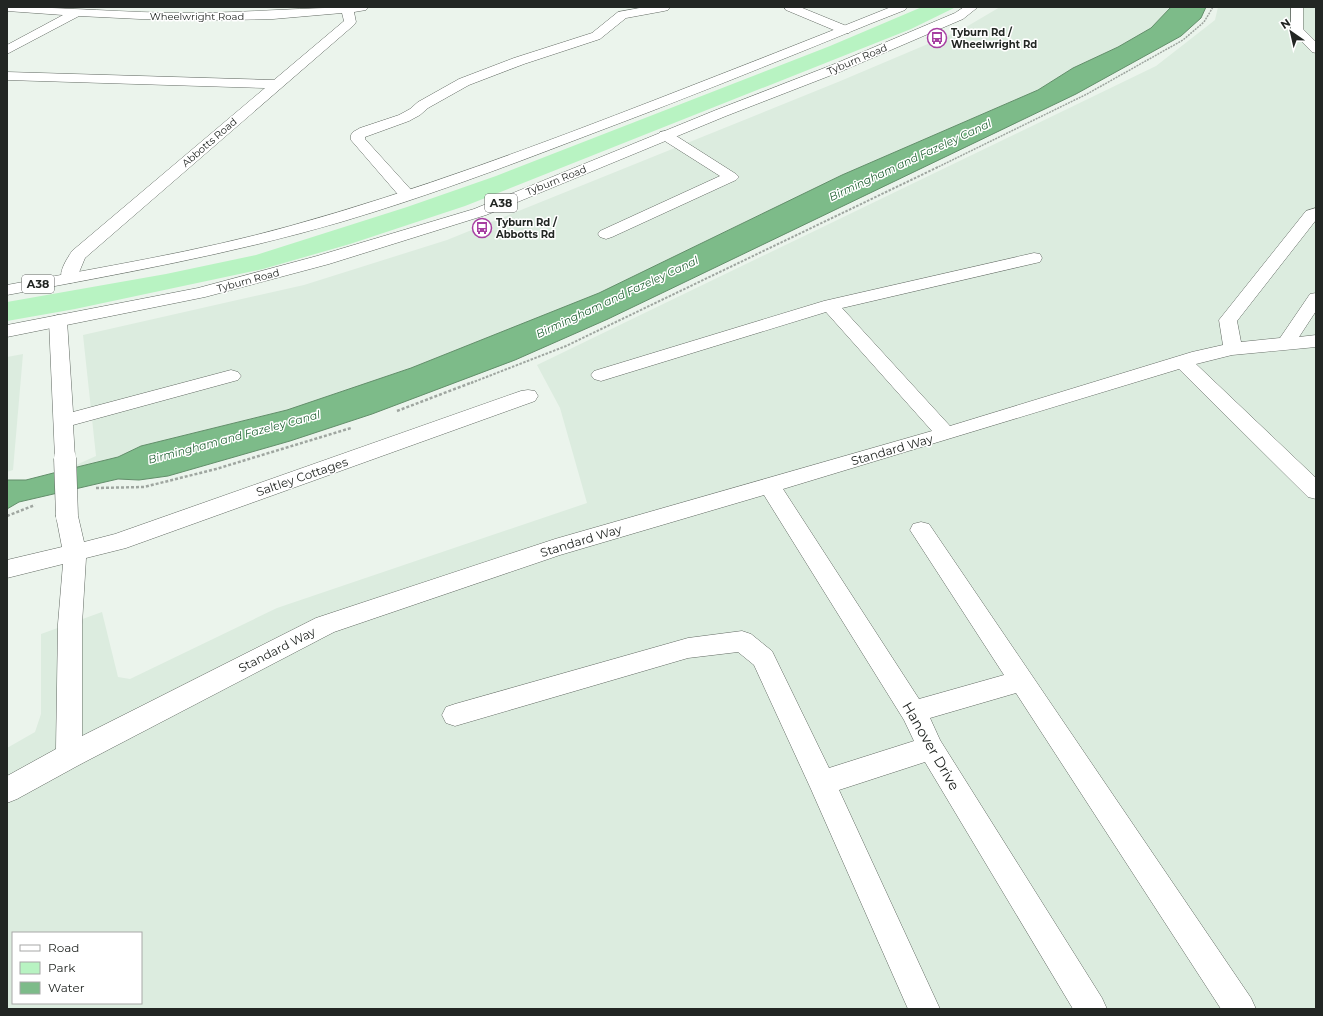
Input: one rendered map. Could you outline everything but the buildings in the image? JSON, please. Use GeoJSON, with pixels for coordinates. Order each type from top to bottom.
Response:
{"type":"FeatureCollection","features":[{"type":"Feature","properties":{"kind":"main road","name":"Wheelwright Road"},"geometry":{"type":"LineString","coordinates":[[7,8],[158,17],[211,17],[262,16],[362,7]]}},
{"type":"Feature","properties":{"kind":"main road"},"geometry":{"type":"LineString","coordinates":[[407,195],[358,140],[358,135],[365,130],[404,118],[464,82],[519,61],[596,36],[622,15],[664,7]]}},
{"type":"Feature","properties":{"kind":"main road"},"geometry":{"type":"LineString","coordinates":[[790,7],[845,30]]}},
{"type":"Feature","properties":{"kind":"main road","name":"A38"},"geometry":{"type":"LineString","coordinates":[[7,290],[183,257],[294,230],[450,182],[590,130],[902,7]]}},
{"type":"Feature","properties":{"kind":"main road","name":"Tyburn Road"},"geometry":{"type":"LineString","coordinates":[[7,331],[199,293],[323,260],[480,212],[665,135],[837,68],[959,16],[972,7]]}},
{"type":"Feature","properties":{"kind":"main road"},"geometry":{"type":"LineString","coordinates":[[1297,7],[1297,30],[1316,49]]}},
{"type":"Feature","properties":{"kind":"main road","name":"Abbotts Road"},"geometry":{"type":"LineString","coordinates":[[70,278],[69,272],[78,255],[350,22],[347,9]]}},
{"type":"Feature","properties":{"kind":"main road"},"geometry":{"type":"LineString","coordinates":[[7,50],[75,13]]}},
{"type":"Feature","properties":{"kind":"main road"},"geometry":{"type":"LineString","coordinates":[[7,76],[278,84]]}},
{"type":"Feature","properties":{"kind":"main road"},"geometry":{"type":"LineString","coordinates":[[606,234],[731,177],[665,135]]}},
{"type":"Feature","properties":{"kind":"main road"},"geometry":{"type":"LineString","coordinates":[[1233,348],[1228,320],[1312,214],[1316,213]]}},
{"type":"Feature","properties":{"kind":"main road"},"geometry":{"type":"LineString","coordinates":[[601,375],[830,305],[1034,258]]}},
{"type":"Feature","properties":{"kind":"main road"},"geometry":{"type":"LineString","coordinates":[[1285,344],[1316,298]]}},
{"type":"Feature","properties":{"kind":"main road"},"geometry":{"type":"LineString","coordinates":[[830,305],[946,434]]}},
{"type":"Feature","properties":{"kind":"main road"},"geometry":{"type":"LineString","coordinates":[[58,321],[67,516],[75,553],[70,624],[69,756]]}},
{"type":"Feature","properties":{"kind":"main road","name":"Standard Way"},"geometry":{"type":"LineString","coordinates":[[7,790],[69,756],[325,625],[554,548],[946,434],[1182,362],[1203,354],[1233,348],[1316,341]]}},
{"type":"Feature","properties":{"kind":"main road"},"geometry":{"type":"LineString","coordinates":[[1182,362],[1316,491]]}},
{"type":"Feature","properties":{"kind":"main road"},"geometry":{"type":"LineString","coordinates":[[63,421],[231,376]]}},
{"type":"Feature","properties":{"kind":"main road","name":"Saltley Cottages"},"geometry":{"type":"LineString","coordinates":[[7,569],[118,542],[528,396]]}},
{"type":"Feature","properties":{"kind":"main road","name":"Hanover Drive"},"geometry":{"type":"LineString","coordinates":[[769,485],[912,712],[931,748],[1092,1009]]}},
{"type":"Feature","properties":{"kind":"main road"},"geometry":{"type":"LineString","coordinates":[[921,530],[1240,1009]]}},
{"type":"Feature","properties":{"kind":"main road"},"geometry":{"type":"LineString","coordinates":[[455,715],[688,648],[742,642],[764,658],[924,1009]]}},
{"type":"Feature","properties":{"kind":"main road"},"geometry":{"type":"LineString","coordinates":[[912,712],[1021,681]]}},
{"type":"Feature","properties":{"kind":"main road"},"geometry":{"type":"LineString","coordinates":[[822,783],[931,748]]}},
{"type":"Feature","properties":{"kind":"path"},"geometry":{"type":"LineString","coordinates":[[392,413],[566,346],[1087,94],[1183,40],[1198,29],[1206,20],[1212,7]]}},
{"type":"Feature","properties":{"kind":"path"},"geometry":{"type":"LineString","coordinates":[[93,489],[100,487],[144,486],[158,483],[216,469],[355,426]]}},
{"type":"Feature","properties":{"kind":"path"},"geometry":{"type":"LineString","coordinates":[[7,516],[40,503]]}},
{"type":"Feature","properties":{"kind":"shaded area"},"geometry":{"type":"Polygon","coordinates":[[[1000,7],[1171,7],[1151,28],[1118,47],[1073,68],[1038,90],[842,175],[599,293],[411,368],[287,410],[141,446],[118,457],[65,470],[96,456],[83,335],[304,285],[447,240],[838,82],[961,30],[1000,7]]]}},
{"type":"Feature","properties":{"kind":"shaded area"},"geometry":{"type":"Polygon","coordinates":[[[1218,7],[1316,7],[1316,1009],[7,1009],[7,748],[35,732],[41,714],[41,634],[102,612],[118,677],[130,679],[277,608],[587,503],[560,408],[537,365],[1156,66],[1215,20],[1218,7]]]}},
{"type":"Feature","properties":{"kind":"shaded area"},"geometry":{"type":"Polygon","coordinates":[[[23,354],[13,470],[7,472],[7,357],[23,354]]]}},
{"type":"Feature","properties":{"kind":"green space"},"geometry":{"type":"Polygon","coordinates":[[[922,7],[956,7],[911,29],[465,206],[350,244],[263,269],[75,309],[7,321],[7,302],[166,274],[256,255],[407,207],[496,176],[830,46],[922,7]]]}},
{"type":"Feature","properties":{"kind":"water","name":"Birmingham and Fazeley Canal"},"geometry":{"type":"Polygon","coordinates":[[[1171,7],[1206,7],[1201,18],[1181,36],[1076,94],[608,319],[515,360],[372,414],[290,441],[168,476],[139,480],[118,479],[19,502],[7,509],[7,480],[26,480],[118,457],[141,446],[287,410],[411,368],[599,293],[842,175],[1038,90],[1073,68],[1118,47],[1151,28],[1171,7]]]}},
{"type":"Feature","properties":{"kind":"place","name":"Tyburn Rd / Wheelwright Rd"},"geometry":{"type":"Point","coordinates":[937,38]}},
{"type":"Feature","properties":{"kind":"place","name":"Tyburn Rd / Abbotts Rd"},"geometry":{"type":"Point","coordinates":[482,228]}}]}
